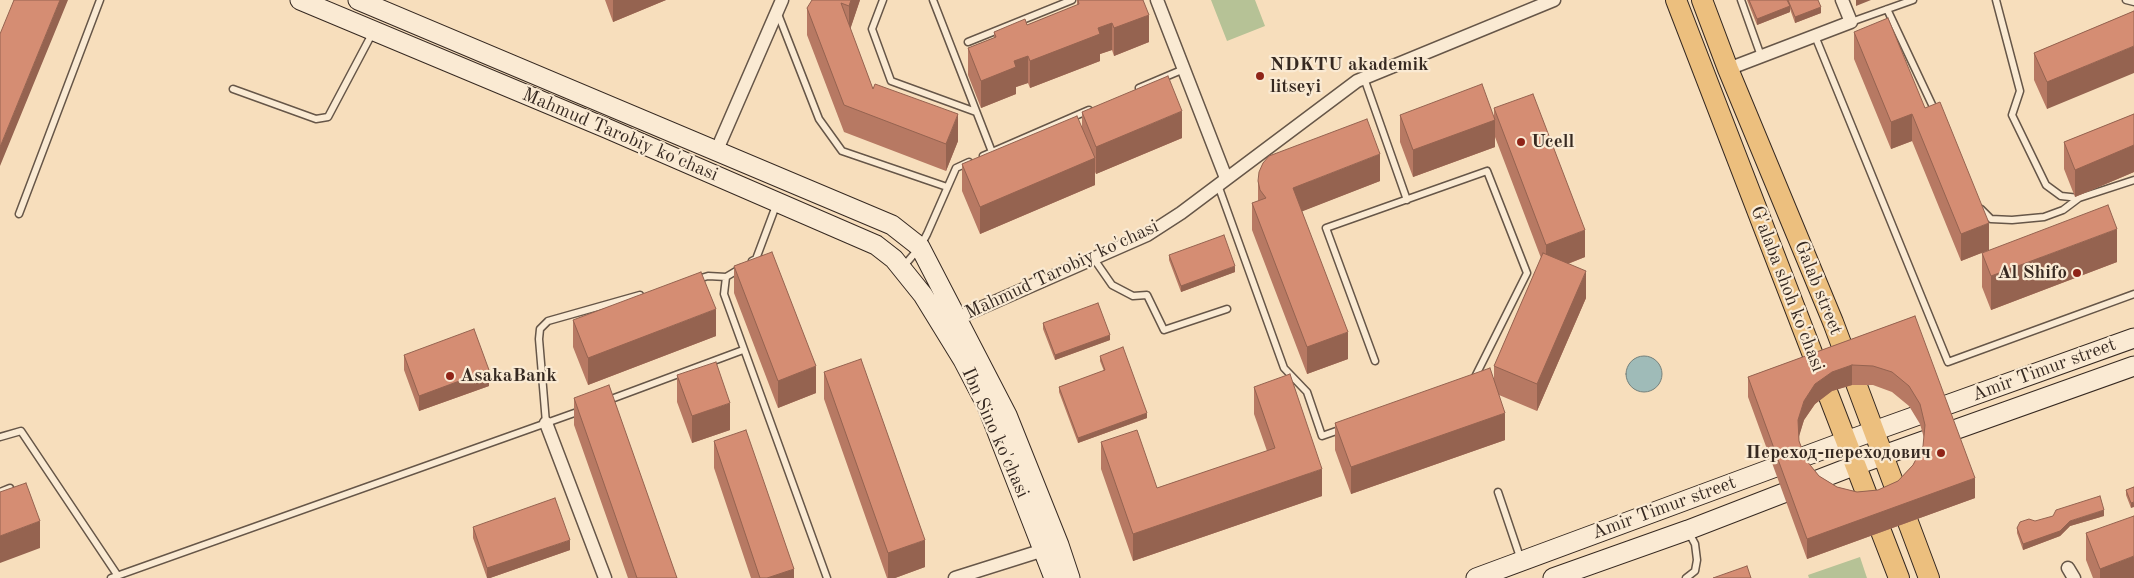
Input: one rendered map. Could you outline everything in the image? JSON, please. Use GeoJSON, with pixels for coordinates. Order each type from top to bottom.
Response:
{"type":"FeatureCollection","features":[{"type":"Feature","properties":{"kind":"main road","name":"Mahmud Tarobiy ko'chasi"},"geometry":{"type":"LineString","coordinates":[[300,0],[876,245],[894,259],[922,295],[949,322]]}},
{"type":"Feature","properties":{"kind":"main road","name":"G'alaba shoh ko'chasi"},"geometry":{"type":"LineString","coordinates":[[1676,0],[1899,578]]}},
{"type":"Feature","properties":{"kind":"main road","name":"Galab street"},"geometry":{"type":"LineString","coordinates":[[1702,0],[1728,69],[1832,322],[1929,578]]}},
{"type":"Feature","properties":{"kind":"main road","name":"Mahmud Tarobiy ko'chasi"},"geometry":{"type":"LineString","coordinates":[[364,1],[716,152],[892,224],[920,247],[949,322],[1007,415],[1052,548],[1070,578]]}},
{"type":"Feature","properties":{"kind":"main road","name":"Amir Timur street"},"geometry":{"type":"LineString","coordinates":[[1476,578],[1873,431],[2134,338]]}},
{"type":"Feature","properties":{"kind":"main road","name":"Amir Timur street"},"geometry":{"type":"LineString","coordinates":[[1553,578],[1688,530],[1856,465],[2134,366]]}},
{"type":"Feature","properties":{"kind":"main road"},"geometry":{"type":"LineString","coordinates":[[1052,548],[1054,578]]}},
{"type":"Feature","properties":{"kind":"street"},"geometry":{"type":"LineString","coordinates":[[1157,0],[1184,69],[1222,181]]}},
{"type":"Feature","properties":{"kind":"street","name":"Mahmud Tarobiy ko'chasi"},"geometry":{"type":"LineString","coordinates":[[949,322],[1147,235],[1181,213],[1357,80],[1554,0]]}},
{"type":"Feature","properties":{"kind":"street"},"geometry":{"type":"LineString","coordinates":[[1728,69],[1852,22],[1842,0]]}},
{"type":"Feature","properties":{"kind":"street","name":"Mahmud Tarobiy ko'chasi"},"geometry":{"type":"LineString","coordinates":[[716,152],[779,6]]}},
{"type":"Feature","properties":{"kind":"street"},"geometry":{"type":"LineString","coordinates":[[546,423],[605,578]]}},
{"type":"Feature","properties":{"kind":"street"},"geometry":{"type":"LineString","coordinates":[[955,578],[1052,548]]}},
{"type":"Feature","properties":{"kind":"lane"},"geometry":{"type":"LineString","coordinates":[[19,214],[100,0]]}},
{"type":"Feature","properties":{"kind":"lane"},"geometry":{"type":"LineString","coordinates":[[883,0],[872,29],[891,81],[976,112]]}},
{"type":"Feature","properties":{"kind":"lane"},"geometry":{"type":"LineString","coordinates":[[933,0],[992,152]]}},
{"type":"Feature","properties":{"kind":"lane"},"geometry":{"type":"LineString","coordinates":[[968,42],[1072,0]]}},
{"type":"Feature","properties":{"kind":"lane"},"geometry":{"type":"LineString","coordinates":[[1741,0],[1761,56]]}},
{"type":"Feature","properties":{"kind":"lane"},"geometry":{"type":"LineString","coordinates":[[1852,22],[1913,0]]}},
{"type":"Feature","properties":{"kind":"lane"},"geometry":{"type":"LineString","coordinates":[[1996,0],[2020,90],[2012,115],[2046,185],[2061,196],[2079,198]]}},
{"type":"Feature","properties":{"kind":"lane"},"geometry":{"type":"LineString","coordinates":[[2126,0],[2134,2]]}},
{"type":"Feature","properties":{"kind":"lane"},"geometry":{"type":"LineString","coordinates":[[779,6],[819,119],[842,151],[947,187]]}},
{"type":"Feature","properties":{"kind":"lane"},"geometry":{"type":"LineString","coordinates":[[1887,9],[1937,115]]}},
{"type":"Feature","properties":{"kind":"lane"},"geometry":{"type":"LineString","coordinates":[[232,89],[316,119],[328,117],[362,57],[374,31]]}},
{"type":"Feature","properties":{"kind":"lane"},"geometry":{"type":"LineString","coordinates":[[1815,36],[1948,362],[2134,294]]}},
{"type":"Feature","properties":{"kind":"lane"},"geometry":{"type":"LineString","coordinates":[[1129,93],[1184,69]]}},
{"type":"Feature","properties":{"kind":"lane"},"geometry":{"type":"LineString","coordinates":[[1364,77],[1407,200]]}},
{"type":"Feature","properties":{"kind":"lane"},"geometry":{"type":"LineString","coordinates":[[902,268],[920,247],[956,168],[1092,108]]}},
{"type":"Feature","properties":{"kind":"lane"},"geometry":{"type":"LineString","coordinates":[[1375,361],[1326,228],[1487,171],[1527,274],[1472,384]]}},
{"type":"Feature","properties":{"kind":"lane"},"geometry":{"type":"LineString","coordinates":[[1979,204],[1983,213],[1991,219],[2012,220],[2044,217],[2063,210],[2079,198],[2134,180]]}},
{"type":"Feature","properties":{"kind":"lane"},"geometry":{"type":"LineString","coordinates":[[1222,181],[1284,368],[1307,392],[1322,436],[1350,426]]}},
{"type":"Feature","properties":{"kind":"lane"},"geometry":{"type":"LineString","coordinates":[[690,282],[708,276],[726,277],[756,259],[778,202]]}},
{"type":"Feature","properties":{"kind":"lane"},"geometry":{"type":"LineString","coordinates":[[1094,259],[1112,285],[1133,296],[1147,295],[1164,330],[1227,309]]}},
{"type":"Feature","properties":{"kind":"lane"},"geometry":{"type":"LineString","coordinates":[[726,277],[724,294],[827,578]]}},
{"type":"Feature","properties":{"kind":"lane"},"geometry":{"type":"LineString","coordinates":[[546,423],[539,339],[540,329],[548,321],[652,292]]}},
{"type":"Feature","properties":{"kind":"lane"},"geometry":{"type":"LineString","coordinates":[[597,404],[743,350]]}},
{"type":"Feature","properties":{"kind":"lane"},"geometry":{"type":"LineString","coordinates":[[0,437],[21,431],[115,577],[589,408]]}},
{"type":"Feature","properties":{"kind":"lane"},"geometry":{"type":"LineString","coordinates":[[0,492],[10,488]]}},
{"type":"Feature","properties":{"kind":"lane"},"geometry":{"type":"LineString","coordinates":[[1498,492],[1521,561]]}},
{"type":"Feature","properties":{"kind":"lane"},"geometry":{"type":"LineString","coordinates":[[1686,578],[1695,572],[1698,560],[1695,544],[1688,530]]}},
{"type":"Feature","properties":{"kind":"green space"},"geometry":{"type":"Polygon","coordinates":[[[1211,0],[1255,0],[1265,26],[1227,41],[1211,0]]]}},
{"type":"Feature","properties":{"kind":"green space"},"geometry":{"type":"Polygon","coordinates":[[[1860,557],[1867,578],[1809,578],[1808,575],[1860,557]]]}},
{"type":"Feature","properties":{"kind":"water"},"geometry":{"type":"Polygon","coordinates":[[[1644,356],[1656,362],[1662,374],[1656,386],[1644,392],[1632,386],[1626,374],[1632,362],[1644,356]]]}},
{"type":"Feature","properties":{"kind":"building"},"geometry":{"type":"Polygon","coordinates":[[[14,0],[60,0],[0,147],[0,34],[14,0]]]}},
{"type":"Feature","properties":{"kind":"building"},"geometry":{"type":"Polygon","coordinates":[[[812,0],[851,0],[849,6],[841,3],[873,89],[875,84],[958,114],[946,144],[844,105],[807,8],[812,0]]]}},
{"type":"Feature","properties":{"kind":"building"},"geometry":{"type":"Polygon","coordinates":[[[1078,0],[1143,0],[1149,15],[1114,28],[1112,23],[1098,28],[1100,34],[1030,61],[1028,56],[1014,61],[1016,67],[981,81],[968,48],[996,37],[994,32],[1025,19],[1027,25],[1079,4],[1078,0]]]}},
{"type":"Feature","properties":{"kind":"building"},"geometry":{"type":"Polygon","coordinates":[[[1749,0],[1787,0],[1790,6],[1757,19],[1749,0]]]}},
{"type":"Feature","properties":{"kind":"building"},"geometry":{"type":"Polygon","coordinates":[[[1788,0],[1818,0],[1821,7],[1795,17],[1788,0]]]}},
{"type":"Feature","properties":{"kind":"building"},"geometry":{"type":"Polygon","coordinates":[[[2134,11],[2134,46],[2047,82],[2034,53],[2134,11]]]}},
{"type":"Feature","properties":{"kind":"building"},"geometry":{"type":"Polygon","coordinates":[[[1888,18],[1925,108],[1940,102],[1989,223],[1961,234],[1912,114],[1891,122],[1854,32],[1888,18]]]}},
{"type":"Feature","properties":{"kind":"building"},"geometry":{"type":"Polygon","coordinates":[[[1168,76],[1182,111],[1096,147],[1082,112],[1168,76]]]}},
{"type":"Feature","properties":{"kind":"building"},"geometry":{"type":"Polygon","coordinates":[[[1482,84],[1495,120],[1413,150],[1400,115],[1482,84]]]}},
{"type":"Feature","properties":{"kind":"building"},"geometry":{"type":"Polygon","coordinates":[[[1533,94],[1585,230],[1546,245],[1494,108],[1533,94]]]}},
{"type":"Feature","properties":{"kind":"building"},"geometry":{"type":"Polygon","coordinates":[[[2134,114],[2134,145],[2075,170],[2064,142],[2134,114]]]}},
{"type":"Feature","properties":{"kind":"building"},"geometry":{"type":"Polygon","coordinates":[[[1077,116],[1095,158],[980,207],[962,164],[1077,116]]]}},
{"type":"Feature","properties":{"kind":"building"},"geometry":{"type":"Polygon","coordinates":[[[1367,119],[1380,154],[1293,188],[1348,332],[1307,347],[1252,203],[1266,198],[1260,190],[1259,172],[1269,156],[1367,119]]]}},
{"type":"Feature","properties":{"kind":"building"},"geometry":{"type":"Polygon","coordinates":[[[2108,205],[2117,229],[1991,276],[1982,253],[2108,205]]]}},
{"type":"Feature","properties":{"kind":"building"},"geometry":{"type":"Polygon","coordinates":[[[1224,235],[1235,266],[1181,286],[1169,255],[1224,235]]]}},
{"type":"Feature","properties":{"kind":"building"},"geometry":{"type":"Polygon","coordinates":[[[772,252],[816,366],[778,381],[734,266],[772,252]]]}},
{"type":"Feature","properties":{"kind":"building"},"geometry":{"type":"Polygon","coordinates":[[[1543,253],[1586,271],[1537,384],[1494,366],[1543,253]]]}},
{"type":"Feature","properties":{"kind":"building"},"geometry":{"type":"Polygon","coordinates":[[[701,272],[716,309],[588,358],[573,320],[701,272]]]}},
{"type":"Feature","properties":{"kind":"building"},"geometry":{"type":"Polygon","coordinates":[[[1098,303],[1110,335],[1055,355],[1043,323],[1098,303]]]}},
{"type":"Feature","properties":{"kind":"building","name":"Переход-переходович"},"geometry":{"type":"Polygon","coordinates":[[[1915,316],[1975,478],[1807,539],[1748,377],[1915,316]],[[1852,365],[1832,372],[1815,384],[1804,401],[1798,420],[1799,441],[1806,460],[1819,476],[1837,487],[1857,492],[1878,490],[1898,481],[1913,465],[1923,446],[1925,425],[1920,404],[1909,386],[1892,372],[1873,366],[1852,365]]]}},
{"type":"Feature","properties":{"kind":"building"},"geometry":{"type":"Polygon","coordinates":[[[474,329],[489,370],[419,396],[404,355],[474,329]]]}},
{"type":"Feature","properties":{"kind":"building"},"geometry":{"type":"Polygon","coordinates":[[[1123,347],[1147,413],[1078,438],[1059,387],[1105,370],[1100,356],[1123,347]]]}},
{"type":"Feature","properties":{"kind":"building"},"geometry":{"type":"Polygon","coordinates":[[[861,359],[925,540],[888,553],[824,372],[861,359]]]}},
{"type":"Feature","properties":{"kind":"building"},"geometry":{"type":"Polygon","coordinates":[[[716,362],[730,403],[692,416],[677,375],[716,362]]]}},
{"type":"Feature","properties":{"kind":"building"},"geometry":{"type":"Polygon","coordinates":[[[1490,368],[1505,413],[1351,467],[1335,423],[1490,368]]]}},
{"type":"Feature","properties":{"kind":"building"},"geometry":{"type":"Polygon","coordinates":[[[1290,374],[1322,469],[1133,534],[1101,442],[1137,430],[1157,488],[1275,448],[1254,387],[1290,374]]]}},
{"type":"Feature","properties":{"kind":"building"},"geometry":{"type":"Polygon","coordinates":[[[609,385],[677,578],[637,578],[574,398],[609,385]]]}},
{"type":"Feature","properties":{"kind":"building"},"geometry":{"type":"Polygon","coordinates":[[[746,430],[794,569],[767,578],[760,578],[714,441],[746,430]]]}},
{"type":"Feature","properties":{"kind":"building"},"geometry":{"type":"Polygon","coordinates":[[[26,483],[40,521],[0,536],[0,492],[26,483]]]}},
{"type":"Feature","properties":{"kind":"building"},"geometry":{"type":"Polygon","coordinates":[[[2134,487],[2134,502],[2131,503],[2126,490],[2134,487]]]}},
{"type":"Feature","properties":{"kind":"building"},"geometry":{"type":"Polygon","coordinates":[[[2100,496],[2104,510],[2070,521],[2060,531],[2023,544],[2017,528],[2020,522],[2029,519],[2035,521],[2053,516],[2056,510],[2100,496]]]}},
{"type":"Feature","properties":{"kind":"building"},"geometry":{"type":"Polygon","coordinates":[[[555,498],[570,540],[487,568],[473,527],[555,498]]]}},
{"type":"Feature","properties":{"kind":"building"},"geometry":{"type":"Polygon","coordinates":[[[2134,516],[2134,556],[2100,569],[2086,533],[2134,516]]]}},
{"type":"Feature","properties":{"kind":"building"},"geometry":{"type":"Polygon","coordinates":[[[1747,566],[1751,578],[1713,578],[1747,566]]]}},
{"type":"Feature","properties":{"kind":"place","name":"NDKTU akademik litseyi"},"geometry":{"type":"Point","coordinates":[1260,76]}},
{"type":"Feature","properties":{"kind":"place","name":"Ucell"},"geometry":{"type":"Point","coordinates":[1521,142]}},
{"type":"Feature","properties":{"kind":"place","name":"Al Shifo"},"geometry":{"type":"Point","coordinates":[2077,273]}},
{"type":"Feature","properties":{"kind":"place","name":"AsakaBank"},"geometry":{"type":"Point","coordinates":[450,376]}},
{"type":"Feature","properties":{"kind":"place","name":"Переход-переходович"},"geometry":{"type":"Point","coordinates":[1941,453]}}]}
